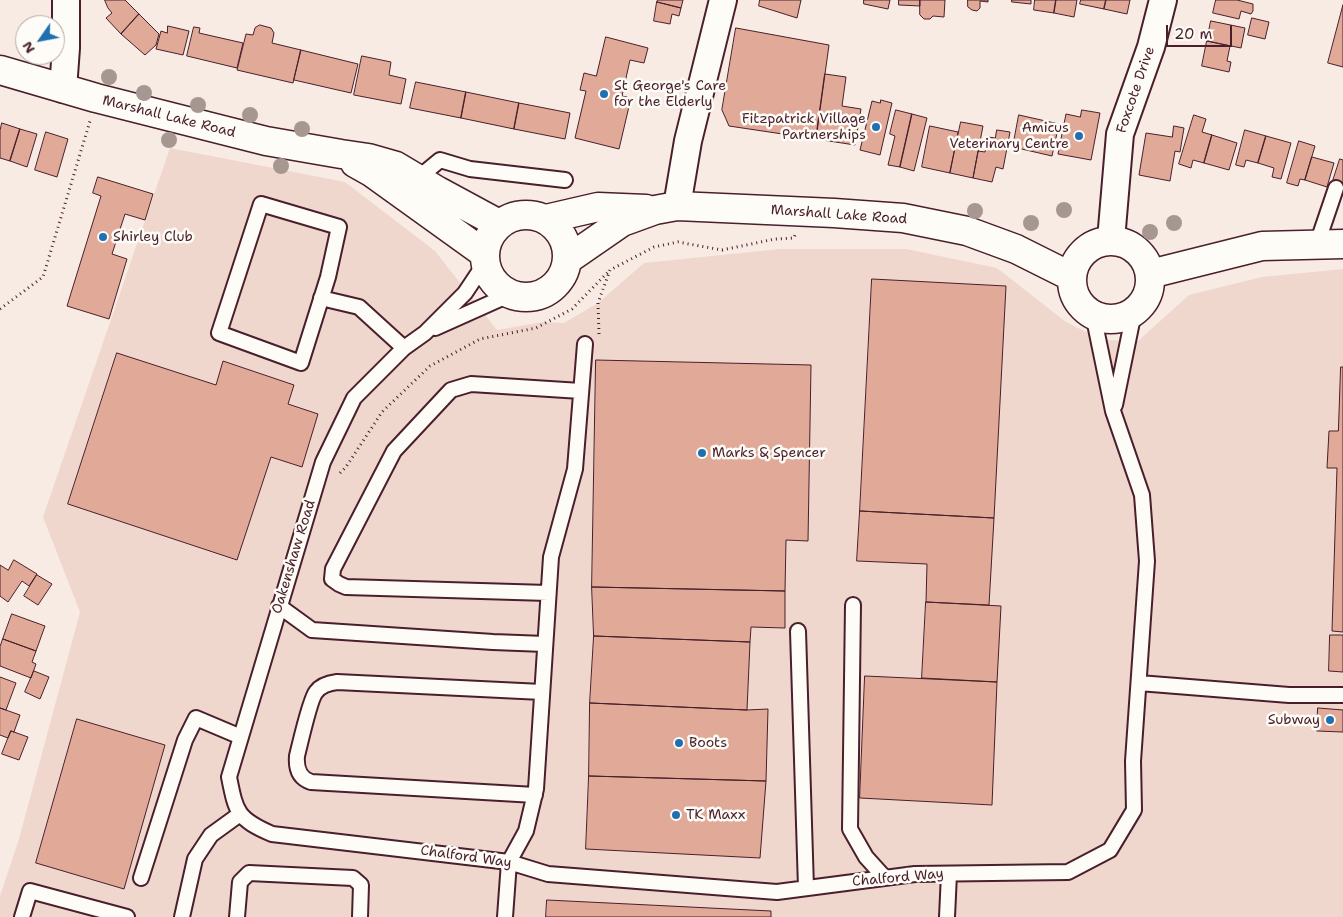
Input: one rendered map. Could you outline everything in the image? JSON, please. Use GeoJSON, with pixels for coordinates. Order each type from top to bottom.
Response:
{"type":"FeatureCollection","features":[{"type":"Feature","properties":{"kind":"main road","name":"Marshall Lake Road"},"geometry":{"type":"LineString","coordinates":[[0,70],[96,98],[266,141],[368,158],[396,166],[499,224],[513,216],[530,214],[546,219],[598,207],[796,212],[902,218],[967,231],[1016,249],[1072,277]]}},
{"type":"Feature","properties":{"kind":"main road","name":"Marshall Lake Road"},"geometry":{"type":"LineString","coordinates":[[341,154],[371,172],[485,259],[491,278],[511,294]]}},
{"type":"Feature","properties":{"kind":"main road","name":"Marshall Lake Road"},"geometry":{"type":"LineString","coordinates":[[567,260],[622,222],[666,208]]}},
{"type":"Feature","properties":{"kind":"main road"},"geometry":{"type":"LineString","coordinates":[[511,294],[526,297],[540,295],[553,287],[563,275],[567,260],[563,237],[546,219]]}},
{"type":"Feature","properties":{"kind":"main road"},"geometry":{"type":"LineString","coordinates":[[485,259],[489,238],[499,224]]}},
{"type":"Feature","properties":{"kind":"main road"},"geometry":{"type":"LineString","coordinates":[[1111,240],[1132,246],[1141,254],[1147,263],[1151,281],[1147,295],[1140,307],[1124,317],[1114,319],[1103,318],[1093,314],[1081,305],[1074,292],[1072,277],[1078,258],[1084,251],[1092,245],[1111,240]]}},
{"type":"Feature","properties":{"kind":"main road"},"geometry":{"type":"LineString","coordinates":[[1150,274],[1262,246],[1330,244]]}},
{"type":"Feature","properties":{"kind":"street"},"geometry":{"type":"LineString","coordinates":[[63,89],[66,48],[66,0]]}},
{"type":"Feature","properties":{"kind":"street"},"geometry":{"type":"LineString","coordinates":[[666,208],[688,141],[723,0]]}},
{"type":"Feature","properties":{"kind":"street","name":"Foxcote Drive"},"geometry":{"type":"LineString","coordinates":[[1111,240],[1120,134],[1151,47],[1163,0]]}},
{"type":"Feature","properties":{"kind":"lane"},"geometry":{"type":"LineString","coordinates":[[417,179],[440,160],[470,169],[565,180]]}},
{"type":"Feature","properties":{"kind":"lane"},"geometry":{"type":"LineString","coordinates":[[1330,244],[1336,188]]}},
{"type":"Feature","properties":{"kind":"lane"},"geometry":{"type":"LineString","coordinates":[[261,204],[339,227],[321,298],[301,363],[219,333],[261,204]]}},
{"type":"Feature","properties":{"kind":"lane","name":"Oakenshaw Road"},"geometry":{"type":"LineString","coordinates":[[240,814],[234,800],[229,777],[323,462],[354,398],[404,348],[425,333],[465,294],[485,259]]}},
{"type":"Feature","properties":{"kind":"lane","name":"Oakenshaw Road"},"geometry":{"type":"LineString","coordinates":[[425,333],[511,294]]}},
{"type":"Feature","properties":{"kind":"lane"},"geometry":{"type":"LineString","coordinates":[[321,298],[359,308],[404,348]]}},
{"type":"Feature","properties":{"kind":"lane","name":"Chalford Way"},"geometry":{"type":"LineString","coordinates":[[1114,411],[1134,312]]}},
{"type":"Feature","properties":{"kind":"lane","name":"Chalford Way"},"geometry":{"type":"LineString","coordinates":[[240,814],[255,827],[272,834],[509,862],[548,874],[777,892],[915,874],[1068,872],[1110,850],[1134,810],[1134,761],[1147,561],[1142,495],[1114,411],[1093,314]]}},
{"type":"Feature","properties":{"kind":"lane"},"geometry":{"type":"LineString","coordinates":[[505,917],[509,862],[526,831],[535,795],[551,557],[574,469],[585,344]]}},
{"type":"Feature","properties":{"kind":"lane"},"geometry":{"type":"LineString","coordinates":[[548,593],[346,587],[332,579],[334,569],[394,451],[450,390],[471,384],[581,391]]}},
{"type":"Feature","properties":{"kind":"lane"},"geometry":{"type":"LineString","coordinates":[[853,605],[850,829],[866,857],[885,878]]}},
{"type":"Feature","properties":{"kind":"lane"},"geometry":{"type":"LineString","coordinates":[[279,606],[312,630],[545,644]]}},
{"type":"Feature","properties":{"kind":"lane"},"geometry":{"type":"LineString","coordinates":[[798,632],[806,888]]}},
{"type":"Feature","properties":{"kind":"lane"},"geometry":{"type":"LineString","coordinates":[[535,795],[311,782],[305,780],[298,772],[296,764],[313,696],[321,687],[328,683],[542,692]]}},
{"type":"Feature","properties":{"kind":"lane"},"geometry":{"type":"LineString","coordinates":[[1139,683],[1289,695],[1343,695]]}},
{"type":"Feature","properties":{"kind":"lane"},"geometry":{"type":"LineString","coordinates":[[141,878],[184,740],[196,718],[241,738]]}},
{"type":"Feature","properties":{"kind":"lane"},"geometry":{"type":"LineString","coordinates":[[182,917],[195,859],[211,835],[240,814]]}},
{"type":"Feature","properties":{"kind":"lane"},"geometry":{"type":"LineString","coordinates":[[237,917],[240,882],[249,873],[353,878],[361,885],[360,917]]}},
{"type":"Feature","properties":{"kind":"lane"},"geometry":{"type":"LineString","coordinates":[[947,917],[949,874]]}},
{"type":"Feature","properties":{"kind":"lane"},"geometry":{"type":"LineString","coordinates":[[22,917],[30,891],[127,917]]}},
{"type":"Feature","properties":{"kind":"path"},"geometry":{"type":"LineString","coordinates":[[0,310],[43,277],[96,98]]}},
{"type":"Feature","properties":{"kind":"path"},"geometry":{"type":"LineString","coordinates":[[600,339],[598,303],[610,270],[654,247],[678,242],[722,250],[775,239],[794,238],[796,212]]}},
{"type":"Feature","properties":{"kind":"shaded area"},"geometry":{"type":"Polygon","coordinates":[[[170,148],[345,182],[435,251],[497,330],[543,322],[564,323],[598,303],[644,263],[780,249],[906,249],[997,268],[1066,322],[1102,340],[1138,341],[1189,295],[1262,277],[1343,269],[1343,917],[0,917],[0,896],[19,839],[80,612],[43,517],[170,148]]]}},
{"type":"Feature","properties":{"kind":"building"},"geometry":{"type":"Polygon","coordinates":[[[105,0],[125,0],[139,14],[121,34],[106,18],[112,13],[105,0]]]}},
{"type":"Feature","properties":{"kind":"building"},"geometry":{"type":"Polygon","coordinates":[[[658,0],[683,0],[681,8],[657,2],[658,0]]]}},
{"type":"Feature","properties":{"kind":"building"},"geometry":{"type":"Polygon","coordinates":[[[760,0],[801,0],[797,18],[759,6],[760,0]]]}},
{"type":"Feature","properties":{"kind":"building"},"geometry":{"type":"Polygon","coordinates":[[[864,0],[890,0],[888,9],[864,4],[864,0]]]}},
{"type":"Feature","properties":{"kind":"building"},"geometry":{"type":"Polygon","coordinates":[[[899,0],[920,0],[920,6],[899,5],[899,0]]]}},
{"type":"Feature","properties":{"kind":"building"},"geometry":{"type":"Polygon","coordinates":[[[920,0],[945,0],[944,17],[933,16],[930,19],[924,19],[920,15],[920,0]]]}},
{"type":"Feature","properties":{"kind":"building"},"geometry":{"type":"Polygon","coordinates":[[[968,0],[988,0],[988,2],[980,1],[980,8],[977,11],[968,7],[968,0]]]}},
{"type":"Feature","properties":{"kind":"building"},"geometry":{"type":"Polygon","coordinates":[[[1012,0],[1031,0],[1031,4],[1012,2],[1012,0]]]}},
{"type":"Feature","properties":{"kind":"building"},"geometry":{"type":"Polygon","coordinates":[[[1035,0],[1056,0],[1054,13],[1034,10],[1035,0]]]}},
{"type":"Feature","properties":{"kind":"building"},"geometry":{"type":"Polygon","coordinates":[[[1056,0],[1077,0],[1074,17],[1054,13],[1056,0]]]}},
{"type":"Feature","properties":{"kind":"building"},"geometry":{"type":"Polygon","coordinates":[[[1081,0],[1106,0],[1104,9],[1080,4],[1081,0]]]}},
{"type":"Feature","properties":{"kind":"building"},"geometry":{"type":"Polygon","coordinates":[[[1106,0],[1130,0],[1127,14],[1104,9],[1106,0]]]}},
{"type":"Feature","properties":{"kind":"building"},"geometry":{"type":"Polygon","coordinates":[[[1216,0],[1237,0],[1253,4],[1253,11],[1251,14],[1241,11],[1239,19],[1213,13],[1216,0]]]}},
{"type":"Feature","properties":{"kind":"building"},"geometry":{"type":"Polygon","coordinates":[[[657,2],[681,8],[679,16],[672,14],[670,24],[654,21],[657,2]]]}},
{"type":"Feature","properties":{"kind":"building"},"geometry":{"type":"Polygon","coordinates":[[[1343,5],[1343,67],[1328,63],[1343,5]]]}},
{"type":"Feature","properties":{"kind":"building"},"geometry":{"type":"Polygon","coordinates":[[[139,14],[159,34],[156,45],[145,55],[121,34],[139,14]]]}},
{"type":"Feature","properties":{"kind":"building"},"geometry":{"type":"Polygon","coordinates":[[[1252,18],[1269,22],[1265,39],[1248,35],[1252,18]]]}},
{"type":"Feature","properties":{"kind":"building"},"geometry":{"type":"Polygon","coordinates":[[[1211,21],[1245,28],[1241,48],[1207,41],[1211,21]]]}},
{"type":"Feature","properties":{"kind":"building"},"geometry":{"type":"Polygon","coordinates":[[[260,25],[271,28],[274,33],[272,43],[301,50],[293,83],[237,70],[246,34],[253,35],[255,28],[260,25]]]}},
{"type":"Feature","properties":{"kind":"building"},"geometry":{"type":"Polygon","coordinates":[[[168,26],[189,31],[183,55],[156,49],[161,31],[167,33],[168,26]]]}},
{"type":"Feature","properties":{"kind":"building"},"geometry":{"type":"Polygon","coordinates":[[[194,27],[200,28],[199,33],[243,43],[237,68],[187,56],[194,27]]]}},
{"type":"Feature","properties":{"kind":"building"},"geometry":{"type":"Polygon","coordinates":[[[736,28],[829,45],[816,139],[729,126],[722,110],[736,28]]]}},
{"type":"Feature","properties":{"kind":"building","name":"St George's Care for the Elderly"},"geometry":{"type":"Polygon","coordinates":[[[606,37],[648,48],[644,63],[630,60],[622,96],[631,98],[619,149],[575,138],[586,91],[580,90],[584,73],[596,76],[606,37]]]}},
{"type":"Feature","properties":{"kind":"building"},"geometry":{"type":"Polygon","coordinates":[[[1207,41],[1230,46],[1227,61],[1231,62],[1229,72],[1202,66],[1207,41]]]}},
{"type":"Feature","properties":{"kind":"building"},"geometry":{"type":"Polygon","coordinates":[[[301,50],[358,64],[351,93],[294,80],[301,50]]]}},
{"type":"Feature","properties":{"kind":"building"},"geometry":{"type":"Polygon","coordinates":[[[362,56],[391,62],[389,75],[406,79],[401,104],[354,95],[362,56]]]}},
{"type":"Feature","properties":{"kind":"building"},"geometry":{"type":"Polygon","coordinates":[[[825,74],[846,77],[842,106],[861,109],[855,145],[816,139],[825,74]]]}},
{"type":"Feature","properties":{"kind":"building"},"geometry":{"type":"Polygon","coordinates":[[[416,82],[466,92],[461,118],[410,108],[416,82]]]}},
{"type":"Feature","properties":{"kind":"building"},"geometry":{"type":"Polygon","coordinates":[[[466,92],[519,103],[514,129],[461,118],[466,92]]]}},
{"type":"Feature","properties":{"kind":"building","name":"Fitzpatrick Village Partnerships"},"geometry":{"type":"Polygon","coordinates":[[[881,100],[892,103],[880,155],[860,150],[872,101],[880,103],[881,100]]]}},
{"type":"Feature","properties":{"kind":"building"},"geometry":{"type":"Polygon","coordinates":[[[519,103],[570,113],[565,139],[514,129],[519,103]]]}},
{"type":"Feature","properties":{"kind":"building"},"geometry":{"type":"Polygon","coordinates":[[[896,110],[912,114],[900,167],[888,165],[895,136],[890,134],[896,110]]]}},
{"type":"Feature","properties":{"kind":"building","name":"Amicus Veterinary Centre"},"geometry":{"type":"Polygon","coordinates":[[[1082,110],[1100,113],[1091,160],[1058,154],[1066,114],[1080,117],[1082,110]]]}},
{"type":"Feature","properties":{"kind":"building"},"geometry":{"type":"Polygon","coordinates":[[[912,114],[927,118],[914,171],[900,167],[912,114]]]}},
{"type":"Feature","properties":{"kind":"building"},"geometry":{"type":"Polygon","coordinates":[[[1019,115],[1059,124],[1052,156],[1013,147],[1019,115]]]}},
{"type":"Feature","properties":{"kind":"building"},"geometry":{"type":"Polygon","coordinates":[[[1194,115],[1206,119],[1202,132],[1212,135],[1204,163],[1193,160],[1191,168],[1179,164],[1194,115]]]}},
{"type":"Feature","properties":{"kind":"building"},"geometry":{"type":"Polygon","coordinates":[[[961,122],[983,126],[973,178],[950,173],[961,122]]]}},
{"type":"Feature","properties":{"kind":"building"},"geometry":{"type":"Polygon","coordinates":[[[2,123],[20,129],[10,161],[0,158],[0,131],[2,123]]]}},
{"type":"Feature","properties":{"kind":"building"},"geometry":{"type":"Polygon","coordinates":[[[930,126],[958,132],[950,173],[922,167],[930,126]]]}},
{"type":"Feature","properties":{"kind":"building"},"geometry":{"type":"Polygon","coordinates":[[[1174,126],[1184,128],[1180,152],[1175,151],[1170,181],[1139,175],[1146,133],[1172,137],[1174,126]]]}},
{"type":"Feature","properties":{"kind":"building"},"geometry":{"type":"Polygon","coordinates":[[[20,129],[37,134],[27,167],[10,161],[20,129]]]}},
{"type":"Feature","properties":{"kind":"building"},"geometry":{"type":"Polygon","coordinates":[[[997,130],[1010,132],[1003,169],[996,167],[992,182],[973,178],[978,151],[985,152],[988,137],[995,138],[997,130]]]}},
{"type":"Feature","properties":{"kind":"building"},"geometry":{"type":"Polygon","coordinates":[[[1245,130],[1266,136],[1258,163],[1246,160],[1244,167],[1236,165],[1245,130]]]}},
{"type":"Feature","properties":{"kind":"building"},"geometry":{"type":"Polygon","coordinates":[[[46,132],[68,139],[57,177],[35,170],[46,132]]]}},
{"type":"Feature","properties":{"kind":"building"},"geometry":{"type":"Polygon","coordinates":[[[1212,135],[1237,143],[1229,170],[1204,163],[1212,135]]]}},
{"type":"Feature","properties":{"kind":"building"},"geometry":{"type":"Polygon","coordinates":[[[1266,136],[1291,143],[1281,179],[1272,177],[1274,168],[1258,163],[1266,136]]]}},
{"type":"Feature","properties":{"kind":"building"},"geometry":{"type":"Polygon","coordinates":[[[1299,141],[1315,146],[1305,180],[1300,179],[1298,186],[1287,183],[1299,141]]]}},
{"type":"Feature","properties":{"kind":"building"},"geometry":{"type":"Polygon","coordinates":[[[1312,157],[1334,163],[1327,187],[1305,180],[1312,157]]]}},
{"type":"Feature","properties":{"kind":"building"},"geometry":{"type":"Polygon","coordinates":[[[1340,159],[1343,160],[1343,190],[1331,187],[1340,159]]]}},
{"type":"Feature","properties":{"kind":"building","name":"Shirley Club"},"geometry":{"type":"Polygon","coordinates":[[[98,177],[153,194],[145,220],[125,214],[112,254],[127,259],[109,319],[67,306],[101,196],[93,193],[98,177]]]}},
{"type":"Feature","properties":{"kind":"building"},"geometry":{"type":"Polygon","coordinates":[[[872,279],[1006,286],[994,518],[860,511],[872,279]]]}},
{"type":"Feature","properties":{"kind":"building"},"geometry":{"type":"Polygon","coordinates":[[[117,353],[216,385],[223,361],[294,385],[288,404],[318,414],[302,467],[271,457],[237,560],[68,504],[117,353]]]}},
{"type":"Feature","properties":{"kind":"building","name":"Marks & Spencer"},"geometry":{"type":"Polygon","coordinates":[[[596,360],[811,365],[808,541],[786,540],[785,591],[592,587],[596,360]]]}},
{"type":"Feature","properties":{"kind":"building"},"geometry":{"type":"Polygon","coordinates":[[[1341,367],[1343,367],[1343,632],[1332,631],[1337,468],[1327,468],[1329,431],[1338,431],[1341,367]]]}},
{"type":"Feature","properties":{"kind":"building"},"geometry":{"type":"Polygon","coordinates":[[[860,511],[994,518],[989,605],[926,602],[927,564],[857,561],[860,511]]]}},
{"type":"Feature","properties":{"kind":"building"},"geometry":{"type":"Polygon","coordinates":[[[14,560],[37,574],[29,586],[22,581],[8,602],[0,596],[0,565],[8,570],[14,560]]]}},
{"type":"Feature","properties":{"kind":"building"},"geometry":{"type":"Polygon","coordinates":[[[37,575],[52,584],[38,605],[24,596],[37,575]]]}},
{"type":"Feature","properties":{"kind":"building"},"geometry":{"type":"Polygon","coordinates":[[[592,587],[785,591],[785,628],[751,627],[750,642],[594,636],[592,587]]]}},
{"type":"Feature","properties":{"kind":"building"},"geometry":{"type":"Polygon","coordinates":[[[926,602],[1001,606],[997,682],[922,678],[926,602]]]}},
{"type":"Feature","properties":{"kind":"building"},"geometry":{"type":"Polygon","coordinates":[[[12,614],[45,626],[36,651],[3,639],[12,614]]]}},
{"type":"Feature","properties":{"kind":"building"},"geometry":{"type":"Polygon","coordinates":[[[1330,635],[1343,635],[1343,672],[1329,671],[1330,635]]]}},
{"type":"Feature","properties":{"kind":"building"},"geometry":{"type":"Polygon","coordinates":[[[594,636],[750,642],[747,710],[590,703],[594,636]]]}},
{"type":"Feature","properties":{"kind":"building"},"geometry":{"type":"Polygon","coordinates":[[[3,639],[36,651],[32,662],[36,664],[31,678],[0,666],[0,647],[3,639]]]}},
{"type":"Feature","properties":{"kind":"building"},"geometry":{"type":"Polygon","coordinates":[[[34,671],[49,677],[40,699],[25,692],[34,671]]]}},
{"type":"Feature","properties":{"kind":"building"},"geometry":{"type":"Polygon","coordinates":[[[865,676],[997,682],[992,805],[860,798],[865,676]]]}},
{"type":"Feature","properties":{"kind":"building"},"geometry":{"type":"Polygon","coordinates":[[[0,677],[16,683],[6,710],[0,708],[0,677]]]}},
{"type":"Feature","properties":{"kind":"building","name":"Boots"},"geometry":{"type":"Polygon","coordinates":[[[590,703],[747,710],[768,709],[766,781],[589,776],[590,703]]]}},
{"type":"Feature","properties":{"kind":"building"},"geometry":{"type":"Polygon","coordinates":[[[0,708],[20,715],[14,732],[11,731],[8,738],[0,735],[0,708]]]}},
{"type":"Feature","properties":{"kind":"building","name":"Subway"},"geometry":{"type":"Polygon","coordinates":[[[1318,708],[1343,710],[1343,732],[1317,731],[1318,708]]]}},
{"type":"Feature","properties":{"kind":"building"},"geometry":{"type":"Polygon","coordinates":[[[77,719],[165,745],[124,889],[36,863],[77,719]]]}},
{"type":"Feature","properties":{"kind":"building"},"geometry":{"type":"Polygon","coordinates":[[[11,731],[28,737],[19,760],[2,754],[11,731]]]}},
{"type":"Feature","properties":{"kind":"building","name":"TK Maxx"},"geometry":{"type":"Polygon","coordinates":[[[589,776],[766,781],[760,858],[586,849],[589,776]]]}},
{"type":"Feature","properties":{"kind":"building"},"geometry":{"type":"Polygon","coordinates":[[[547,900],[771,911],[771,917],[546,917],[547,900]]]}},
{"type":"Feature","properties":{"kind":"place","name":"St George's Care for the Elderly"},"geometry":{"type":"Point","coordinates":[604,94]}},
{"type":"Feature","properties":{"kind":"place","name":"Fitzpatrick Village Partnerships"},"geometry":{"type":"Point","coordinates":[876,127]}},
{"type":"Feature","properties":{"kind":"place","name":"Amicus Veterinary Centre"},"geometry":{"type":"Point","coordinates":[1079,136]}},
{"type":"Feature","properties":{"kind":"place","name":"Shirley Club"},"geometry":{"type":"Point","coordinates":[103,237]}},
{"type":"Feature","properties":{"kind":"place","name":"Marks & Spencer"},"geometry":{"type":"Point","coordinates":[702,453]}},
{"type":"Feature","properties":{"kind":"place","name":"Subway"},"geometry":{"type":"Point","coordinates":[1330,720]}},
{"type":"Feature","properties":{"kind":"place","name":"Boots"},"geometry":{"type":"Point","coordinates":[679,743]}},
{"type":"Feature","properties":{"kind":"place","name":"TK Maxx"},"geometry":{"type":"Point","coordinates":[676,815]}}]}
